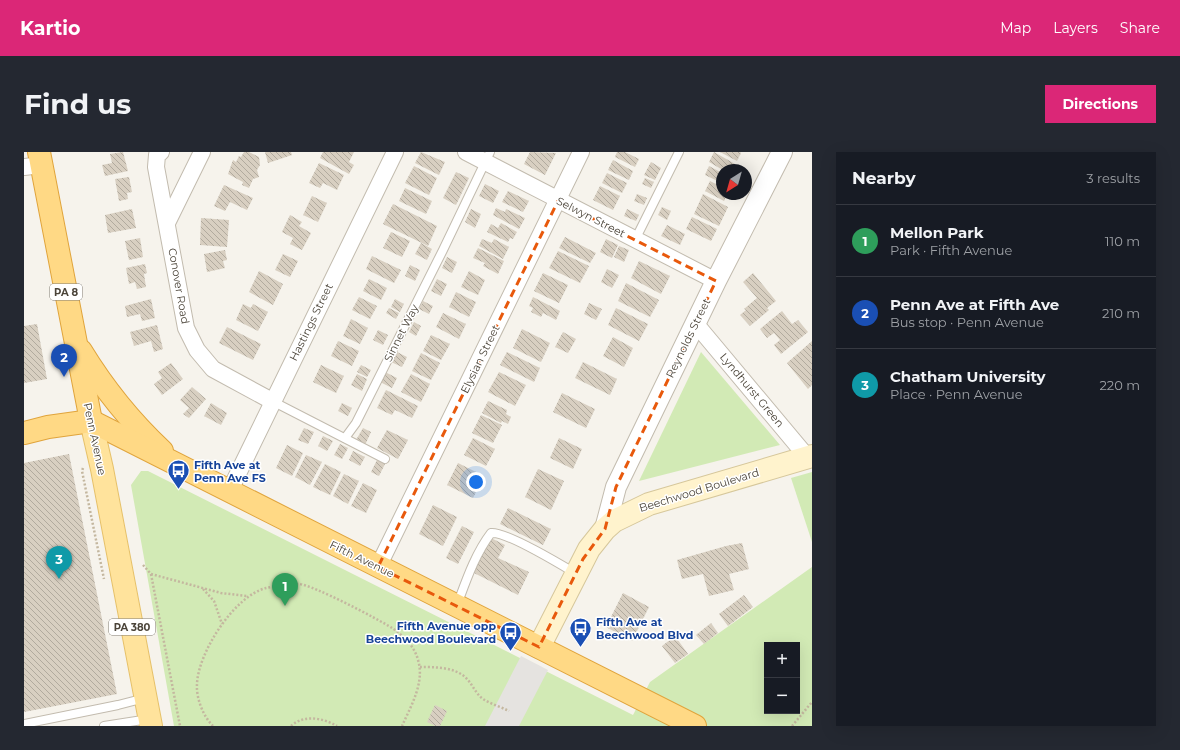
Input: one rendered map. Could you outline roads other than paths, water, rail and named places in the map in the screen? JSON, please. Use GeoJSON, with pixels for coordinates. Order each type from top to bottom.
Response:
{"type":"FeatureCollection","features":[{"type":"Feature","properties":{"kind":"highway","name":"Penn Avenue"},"geometry":{"type":"LineString","coordinates":[[34,161],[76,343],[91,421]]}},
{"type":"Feature","properties":{"kind":"highway"},"geometry":{"type":"LineString","coordinates":[[76,343],[102,383],[127,414],[178,466]]}},
{"type":"Feature","properties":{"kind":"highway"},"geometry":{"type":"LineString","coordinates":[[24,433],[48,427],[91,421]]}},
{"type":"Feature","properties":{"kind":"highway","name":"Fifth Avenue"},"geometry":{"type":"LineString","coordinates":[[91,421],[695,726]]}},
{"type":"Feature","properties":{"kind":"main road","name":"Penn Avenue"},"geometry":{"type":"LineString","coordinates":[[91,421],[150,722]]}},
{"type":"Feature","properties":{"kind":"main road","name":"Beechwood Boulevard"},"geometry":{"type":"LineString","coordinates":[[540,647],[589,549],[605,528],[625,514],[649,504],[810,457]]}},
{"type":"Feature","properties":{"kind":"street","name":"Conover Road"},"geometry":{"type":"LineString","coordinates":[[161,152],[157,155],[156,167],[186,328],[197,350],[213,369],[272,401]]}},
{"type":"Feature","properties":{"kind":"street"},"geometry":{"type":"LineString","coordinates":[[167,223],[202,152]]}},
{"type":"Feature","properties":{"kind":"street","name":"Hastings Street"},"geometry":{"type":"LineString","coordinates":[[229,492],[272,401],[395,152]]}},
{"type":"Feature","properties":{"kind":"street","name":"Selwyn Street"},"geometry":{"type":"LineString","coordinates":[[466,152],[487,157],[558,200],[716,280]]}},
{"type":"Feature","properties":{"kind":"street","name":"Elysian Street"},"geometry":{"type":"LineString","coordinates":[[378,567],[581,152]]}},
{"type":"Feature","properties":{"kind":"street","name":"Reynolds Street"},"geometry":{"type":"LineString","coordinates":[[605,528],[616,487],[716,280],[782,152]]}},
{"type":"Feature","properties":{"kind":"street","name":"Lyndhurst Green"},"geometry":{"type":"LineString","coordinates":[[695,323],[810,457]]}},
{"type":"Feature","properties":{"kind":"lane"},"geometry":{"type":"LineString","coordinates":[[635,240],[679,152]]}},
{"type":"Feature","properties":{"kind":"lane","name":"Sinnet Way"},"geometry":{"type":"LineString","coordinates":[[345,438],[356,423],[440,257],[487,157]]}},
{"type":"Feature","properties":{"kind":"lane"},"geometry":{"type":"LineString","coordinates":[[272,401],[385,459]]}},
{"type":"Feature","properties":{"kind":"lane"},"geometry":{"type":"LineString","coordinates":[[457,606],[468,575],[485,541],[491,533],[495,532],[518,542],[576,573]]}},
{"type":"Feature","properties":{"kind":"lane"},"geometry":{"type":"LineString","coordinates":[[24,724],[118,706],[146,698]]}},
{"type":"Feature","properties":{"kind":"lane"},"geometry":{"type":"LineString","coordinates":[[104,726],[150,722]]}},
{"type":"Feature","properties":{"kind":"place","name":"Penn Ave at Fifth Ave"},"geometry":{"type":"Point","coordinates":[64,377]}},
{"type":"Feature","properties":{"kind":"place","name":"Fifth Ave at Penn Ave FS"},"geometry":{"type":"Point","coordinates":[179,490]}},
{"type":"Feature","properties":{"kind":"place","name":"Chatham University"},"geometry":{"type":"Point","coordinates":[59,579]}},
{"type":"Feature","properties":{"kind":"place","name":"Mellon Park"},"geometry":{"type":"Point","coordinates":[285,606]}},
{"type":"Feature","properties":{"kind":"place","name":"Fifth Ave at Beechwood Blvd"},"geometry":{"type":"Point","coordinates":[580,648]}},
{"type":"Feature","properties":{"kind":"place","name":"Fifth Avenue opp Beechwood Boulevard"},"geometry":{"type":"Point","coordinates":[511,652]}}]}
